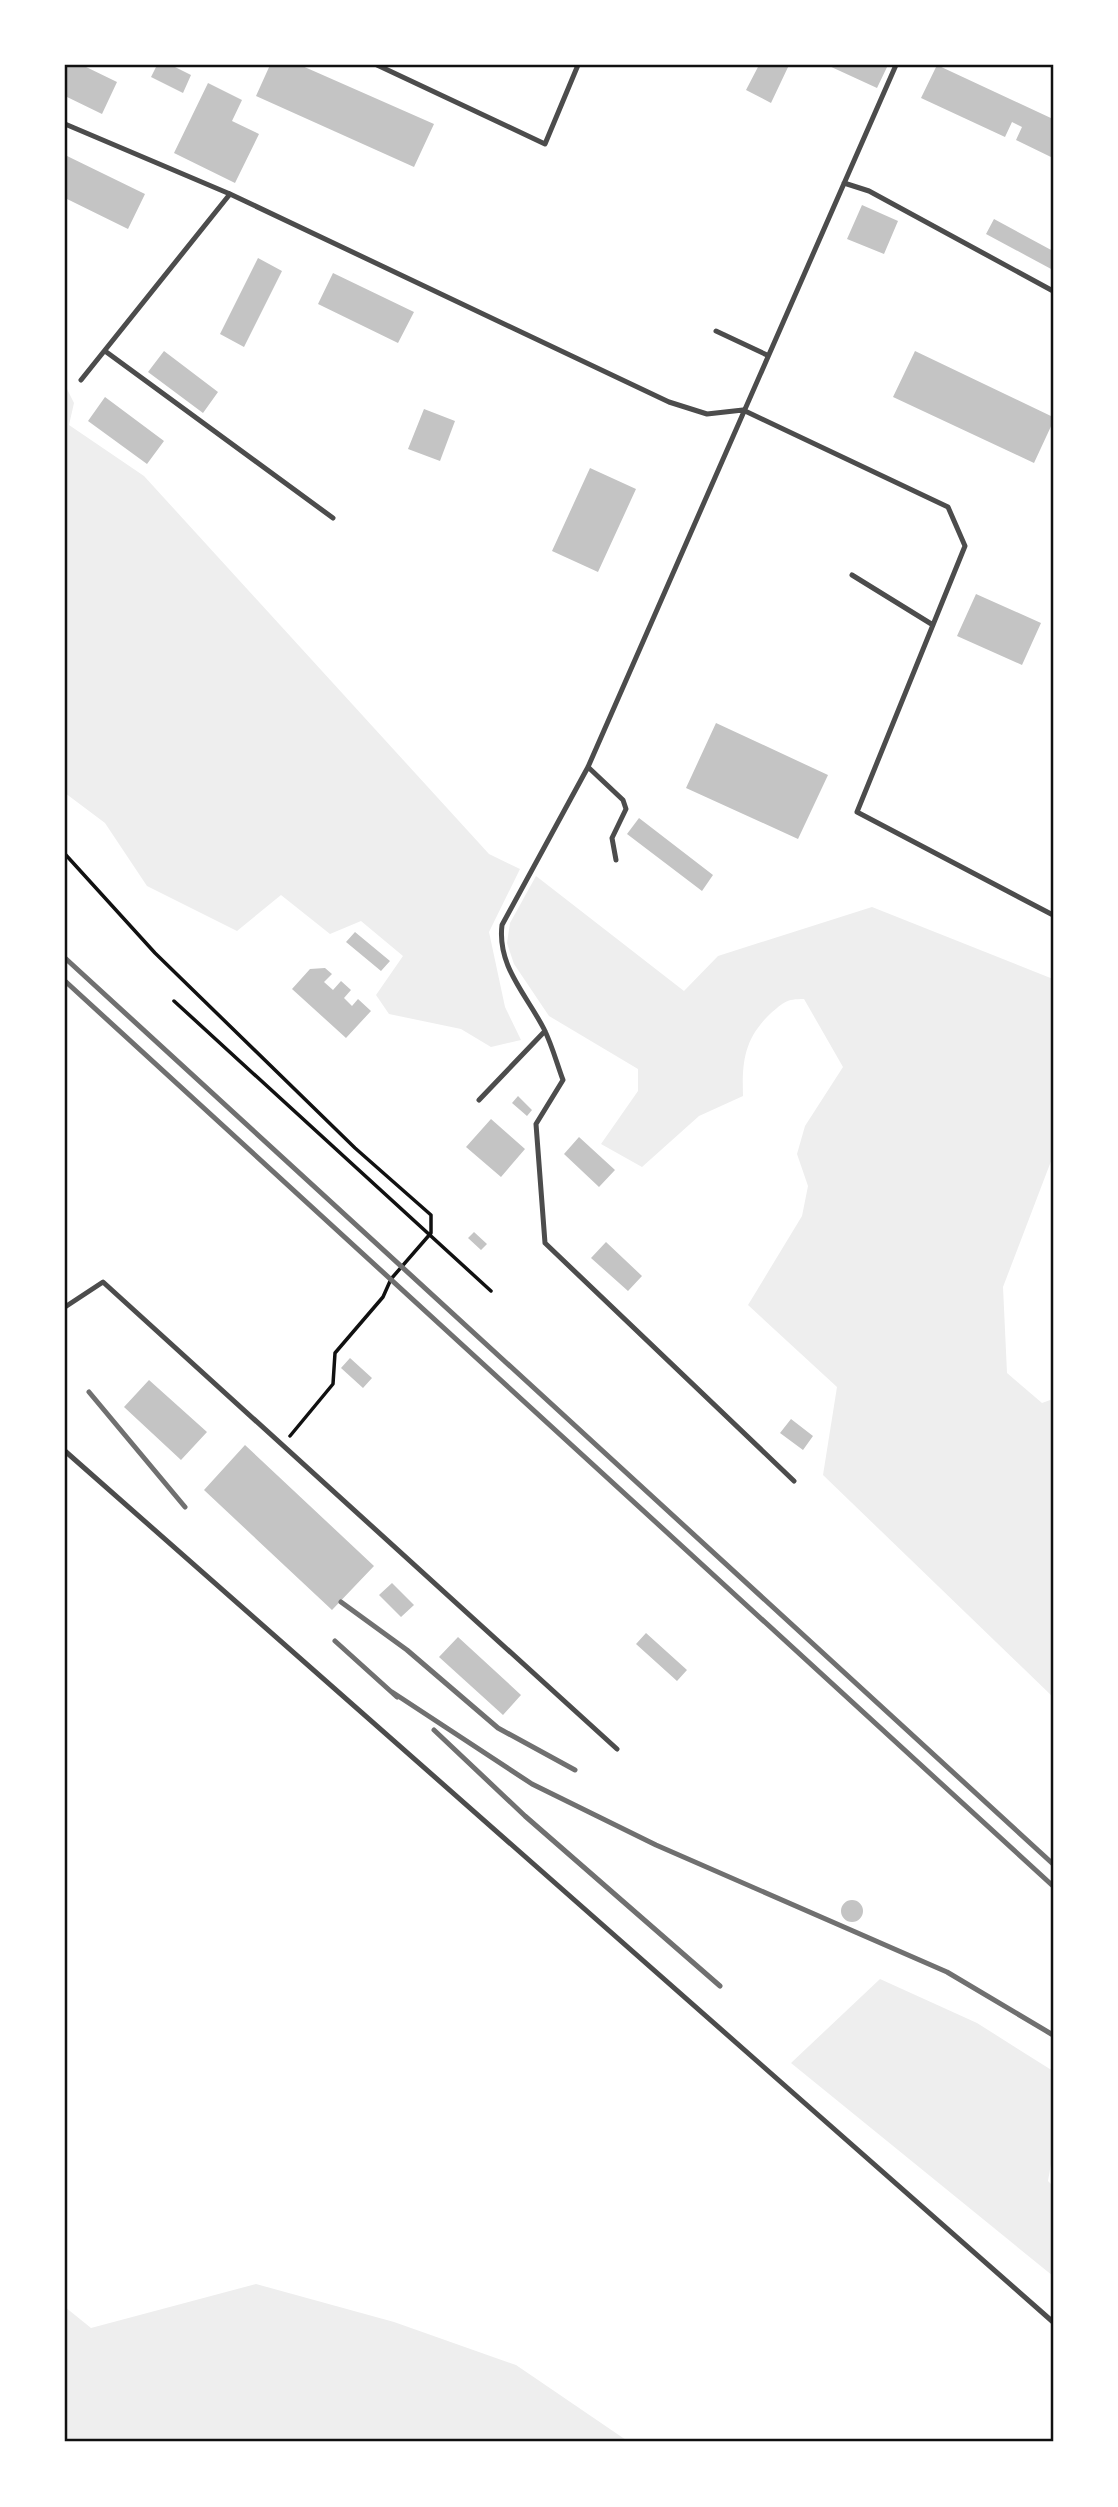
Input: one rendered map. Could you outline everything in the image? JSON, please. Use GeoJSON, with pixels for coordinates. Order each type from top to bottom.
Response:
{"type":"FeatureCollection","features":[{"type":"Feature","properties":{"kind":"lane"},"geometry":{"type":"LineString","coordinates":[[377,65],[545,144],[578,65]]}},
{"type":"Feature","properties":{"kind":"lane"},"geometry":{"type":"LineString","coordinates":[[794,1481],[545,1243],[536,1124],[563,1080],[544,1031],[506,964],[499,944],[502,925],[588,767],[896,65]]}},
{"type":"Feature","properties":{"kind":"lane"},"geometry":{"type":"LineString","coordinates":[[65,124],[230,194],[669,402],[707,414],[743,410],[948,508],[965,546],[857,813],[1053,915]]}},
{"type":"Feature","properties":{"kind":"lane"},"geometry":{"type":"LineString","coordinates":[[844,183],[869,191],[1053,291]]}},
{"type":"Feature","properties":{"kind":"lane"},"geometry":{"type":"LineString","coordinates":[[81,380],[230,194]]}},
{"type":"Feature","properties":{"kind":"lane"},"geometry":{"type":"LineString","coordinates":[[716,331],[767,355]]}},
{"type":"Feature","properties":{"kind":"lane"},"geometry":{"type":"LineString","coordinates":[[105,351],[333,518]]}},
{"type":"Feature","properties":{"kind":"lane"},"geometry":{"type":"LineString","coordinates":[[852,575],[933,625]]}},
{"type":"Feature","properties":{"kind":"lane"},"geometry":{"type":"LineString","coordinates":[[588,767],[624,800],[626,809],[612,838],[616,860]]}},
{"type":"Feature","properties":{"kind":"lane"},"geometry":{"type":"LineString","coordinates":[[479,1100],[544,1031]]}},
{"type":"Feature","properties":{"kind":"lane"},"geometry":{"type":"LineString","coordinates":[[65,1307],[103,1282],[617,1749]]}},
{"type":"Feature","properties":{"kind":"lane"},"geometry":{"type":"LineString","coordinates":[[65,1451],[1052,2318]]}},
{"type":"Feature","properties":{"kind":"path"},"geometry":{"type":"LineString","coordinates":[[65,854],[155,953],[355,1147],[431,1216],[429,1234],[391,1279],[383,1297],[335,1353],[332,1384],[282,1445]]}},
{"type":"Feature","properties":{"kind":"path"},"geometry":{"type":"LineString","coordinates":[[174,1001],[491,1291]]}},
{"type":"Feature","properties":{"kind":"shaded area"},"geometry":{"type":"Polygon","coordinates":[[[65,385],[74,403],[69,425],[144,476],[489,854],[520,869],[489,932],[505,1007],[521,1040],[491,1047],[461,1029],[389,1014],[376,995],[403,956],[361,921],[330,934],[281,895],[237,931],[147,886],[105,823],[65,793],[65,385]]]}},
{"type":"Feature","properties":{"kind":"shaded area"},"geometry":{"type":"Polygon","coordinates":[[[536,876],[684,991],[718,956],[872,907],[1053,979],[1053,1156],[1003,1287],[1007,1373],[1042,1403],[1053,1399],[1053,1697],[823,1475],[837,1387],[748,1305],[802,1216],[808,1186],[797,1154],[805,1126],[843,1067],[804,999],[782,1004],[761,1023],[746,1052],[743,1096],[699,1116],[642,1167],[601,1144],[638,1091],[638,1069],[549,1016],[514,964],[507,943],[510,923],[536,876]]]}},
{"type":"Feature","properties":{"kind":"shaded area"},"geometry":{"type":"Polygon","coordinates":[[[880,1979],[977,2023],[1053,2071],[1053,2152],[1048,2181],[1053,2186],[1053,2276],[791,2063],[880,1979]]]}},
{"type":"Feature","properties":{"kind":"shaded area"},"geometry":{"type":"Polygon","coordinates":[[[256,2284],[394,2322],[516,2365],[629,2442],[65,2442],[65,2307],[91,2328],[256,2284]]]}},
{"type":"Feature","properties":{"kind":"building"},"geometry":{"type":"Polygon","coordinates":[[[65,65],[82,65],[117,82],[102,114],[65,96],[65,65]]]}},
{"type":"Feature","properties":{"kind":"building"},"geometry":{"type":"Polygon","coordinates":[[[157,65],[171,65],[191,75],[183,93],[151,77],[157,65]]]}},
{"type":"Feature","properties":{"kind":"building"},"geometry":{"type":"Polygon","coordinates":[[[270,65],[300,65],[434,124],[414,167],[256,96],[270,65]]]}},
{"type":"Feature","properties":{"kind":"building"},"geometry":{"type":"Polygon","coordinates":[[[759,65],[789,65],[771,103],[746,90],[759,65]]]}},
{"type":"Feature","properties":{"kind":"building"},"geometry":{"type":"Polygon","coordinates":[[[827,65],[888,65],[877,88],[827,65]]]}},
{"type":"Feature","properties":{"kind":"building"},"geometry":{"type":"Polygon","coordinates":[[[937,65],[1053,119],[1053,158],[1016,140],[1022,127],[1012,122],[1005,137],[921,98],[937,65]]]}},
{"type":"Feature","properties":{"kind":"building"},"geometry":{"type":"Polygon","coordinates":[[[208,83],[242,100],[232,121],[259,134],[235,183],[174,153],[208,83]]]}},
{"type":"Feature","properties":{"kind":"building"},"geometry":{"type":"Polygon","coordinates":[[[65,155],[145,194],[128,229],[65,198],[65,155]]]}},
{"type":"Feature","properties":{"kind":"building"},"geometry":{"type":"Polygon","coordinates":[[[862,205],[898,221],[884,254],[847,239],[862,205]]]}},
{"type":"Feature","properties":{"kind":"building"},"geometry":{"type":"Polygon","coordinates":[[[994,219],[1053,251],[1053,270],[986,234],[994,219]]]}},
{"type":"Feature","properties":{"kind":"building"},"geometry":{"type":"Polygon","coordinates":[[[258,258],[282,271],[244,347],[220,334],[258,258]]]}},
{"type":"Feature","properties":{"kind":"building"},"geometry":{"type":"Polygon","coordinates":[[[333,273],[414,312],[398,343],[318,304],[333,273]]]}},
{"type":"Feature","properties":{"kind":"building"},"geometry":{"type":"Polygon","coordinates":[[[164,351],[218,392],[203,413],[148,372],[164,351]]]}},
{"type":"Feature","properties":{"kind":"building"},"geometry":{"type":"Polygon","coordinates":[[[915,351],[1053,417],[1034,463],[893,397],[915,351]]]}},
{"type":"Feature","properties":{"kind":"building"},"geometry":{"type":"Polygon","coordinates":[[[105,397],[164,441],[147,464],[88,421],[105,397]]]}},
{"type":"Feature","properties":{"kind":"building"},"geometry":{"type":"Polygon","coordinates":[[[424,409],[455,421],[440,461],[408,449],[424,409]]]}},
{"type":"Feature","properties":{"kind":"building"},"geometry":{"type":"Polygon","coordinates":[[[590,468],[636,489],[598,572],[552,551],[590,468]]]}},
{"type":"Feature","properties":{"kind":"building"},"geometry":{"type":"Polygon","coordinates":[[[976,594],[1041,623],[1022,665],[957,636],[976,594]]]}},
{"type":"Feature","properties":{"kind":"building"},"geometry":{"type":"Polygon","coordinates":[[[716,723],[828,775],[798,839],[686,788],[716,723]]]}},
{"type":"Feature","properties":{"kind":"building"},"geometry":{"type":"Polygon","coordinates":[[[639,818],[713,875],[702,891],[627,834],[639,818]]]}},
{"type":"Feature","properties":{"kind":"building"},"geometry":{"type":"Polygon","coordinates":[[[355,932],[390,961],[381,971],[346,942],[355,932]]]}},
{"type":"Feature","properties":{"kind":"building"},"geometry":{"type":"Polygon","coordinates":[[[325,968],[332,974],[324,982],[333,990],[341,981],[351,990],[344,998],[352,1006],[358,999],[371,1011],[346,1038],[292,989],[310,969],[325,968]]]}},
{"type":"Feature","properties":{"kind":"building"},"geometry":{"type":"Polygon","coordinates":[[[518,1096],[532,1110],[527,1116],[512,1103],[518,1096]]]}},
{"type":"Feature","properties":{"kind":"building"},"geometry":{"type":"Polygon","coordinates":[[[491,1119],[525,1149],[501,1177],[466,1147],[491,1119]]]}},
{"type":"Feature","properties":{"kind":"building"},"geometry":{"type":"Polygon","coordinates":[[[579,1137],[615,1170],[599,1187],[564,1154],[579,1137]]]}},
{"type":"Feature","properties":{"kind":"building"},"geometry":{"type":"Polygon","coordinates":[[[474,1232],[487,1244],[481,1250],[468,1238],[474,1232]]]}},
{"type":"Feature","properties":{"kind":"building"},"geometry":{"type":"Polygon","coordinates":[[[606,1242],[642,1276],[628,1291],[591,1258],[606,1242]]]}},
{"type":"Feature","properties":{"kind":"building"},"geometry":{"type":"Polygon","coordinates":[[[350,1358],[372,1378],[363,1388],[341,1368],[350,1358]]]}},
{"type":"Feature","properties":{"kind":"building"},"geometry":{"type":"Polygon","coordinates":[[[149,1380],[207,1432],[181,1460],[124,1407],[149,1380]]]}},
{"type":"Feature","properties":{"kind":"building"},"geometry":{"type":"Polygon","coordinates":[[[791,1419],[813,1436],[803,1450],[780,1433],[791,1419]]]}},
{"type":"Feature","properties":{"kind":"building"},"geometry":{"type":"Polygon","coordinates":[[[245,1445],[374,1566],[332,1610],[204,1490],[245,1445]]]}},
{"type":"Feature","properties":{"kind":"building"},"geometry":{"type":"Polygon","coordinates":[[[392,1583],[414,1605],[401,1617],[379,1595],[392,1583]]]}},
{"type":"Feature","properties":{"kind":"building"},"geometry":{"type":"Polygon","coordinates":[[[646,1633],[687,1670],[677,1681],[636,1644],[646,1633]]]}},
{"type":"Feature","properties":{"kind":"building"},"geometry":{"type":"Polygon","coordinates":[[[458,1637],[521,1695],[503,1715],[439,1657],[458,1637]]]}},
{"type":"Feature","properties":{"kind":"building"},"geometry":{"type":"Polygon","coordinates":[[[852,1900],[860,1903],[863,1911],[860,1919],[852,1922],[844,1919],[841,1911],[844,1903],[852,1900]]]}},
{"type":"Feature","properties":{"kind":"railway"},"geometry":{"type":"LineString","coordinates":[[65,958],[1053,1864]]}},
{"type":"Feature","properties":{"kind":"railway"},"geometry":{"type":"LineString","coordinates":[[65,981],[1053,1886]]}},
{"type":"Feature","properties":{"kind":"railway"},"geometry":{"type":"LineString","coordinates":[[89,1392],[185,1507]]}},
{"type":"Feature","properties":{"kind":"railway"},"geometry":{"type":"LineString","coordinates":[[341,1602],[407,1650],[498,1728],[575,1770]]}},
{"type":"Feature","properties":{"kind":"railway"},"geometry":{"type":"LineString","coordinates":[[335,1641],[397,1697]]}},
{"type":"Feature","properties":{"kind":"railway"},"geometry":{"type":"LineString","coordinates":[[392,1692],[532,1784],[656,1845],[947,1972],[1053,2035]]}},
{"type":"Feature","properties":{"kind":"railway"},"geometry":{"type":"LineString","coordinates":[[434,1730],[525,1816],[720,1986]]}}]}
